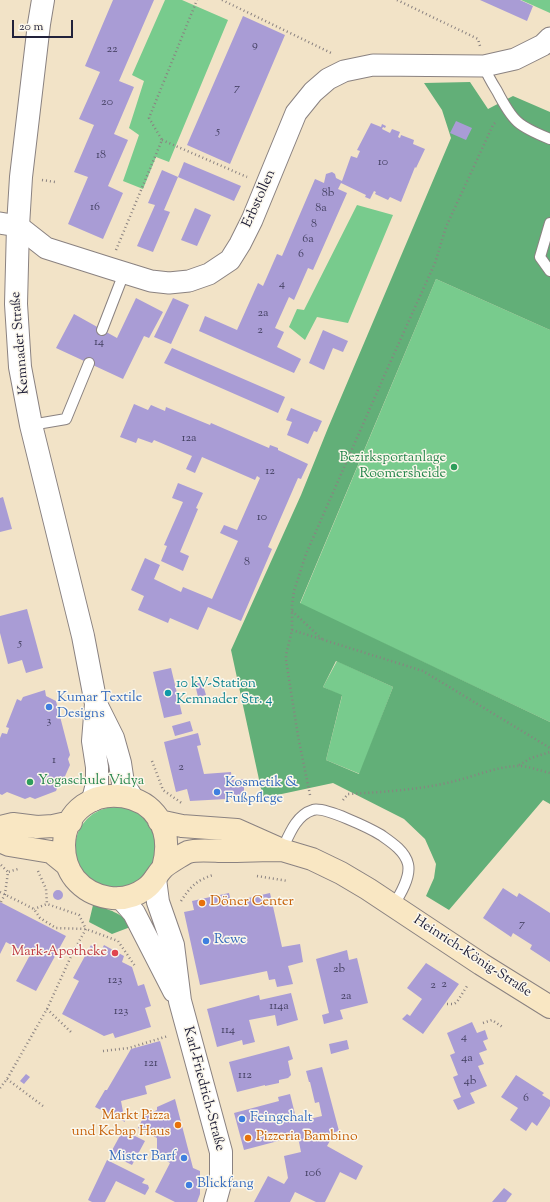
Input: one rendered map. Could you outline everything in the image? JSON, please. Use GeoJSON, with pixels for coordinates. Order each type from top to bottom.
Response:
{"type":"FeatureCollection","features":[{"type":"Feature","properties":{"kind":"main road"},"geometry":{"type":"LineString","coordinates":[[110,796],[132,798],[148,807],[157,816],[164,828],[167,842],[166,855],[159,874],[146,889],[134,895],[121,898],[108,898],[94,894],[74,877],[67,865],[64,852],[64,839],[75,814],[93,800],[110,796]]}},
{"type":"Feature","properties":{"kind":"main road","name":"Heinrich-König-Straße"},"geometry":{"type":"LineString","coordinates":[[159,821],[182,826],[236,830],[282,850],[312,859],[341,873],[368,889],[550,1007]]}},
{"type":"Feature","properties":{"kind":"main road"},"geometry":{"type":"LineString","coordinates":[[0,827],[13,824],[37,827],[53,826],[71,822]]}},
{"type":"Feature","properties":{"kind":"main road"},"geometry":{"type":"LineString","coordinates":[[0,841],[33,858],[51,852],[67,865]]}},
{"type":"Feature","properties":{"kind":"main road","name":"Heinrich-König-Straße"},"geometry":{"type":"LineString","coordinates":[[159,874],[189,852],[282,850]]}},
{"type":"Feature","properties":{"kind":"street","name":"Kemnader Straße"},"geometry":{"type":"LineString","coordinates":[[43,0],[38,24],[21,177],[9,225],[20,367],[31,425],[83,636],[96,704],[93,741],[97,766],[97,778],[93,800]]}},
{"type":"Feature","properties":{"kind":"street","name":"Erbstollen"},"geometry":{"type":"LineString","coordinates":[[9,225],[46,248],[151,281],[189,281],[208,274],[230,260],[240,244],[267,185],[296,113],[313,92],[328,79],[344,71],[373,65],[484,66],[516,59],[543,45],[550,38]]}},
{"type":"Feature","properties":{"kind":"street","name":"Kemnader Straße"},"geometry":{"type":"LineString","coordinates":[[96,704],[113,738],[120,763],[123,783],[132,798]]}},
{"type":"Feature","properties":{"kind":"street","name":"Karl-Friedrich-Straße"},"geometry":{"type":"LineString","coordinates":[[159,874],[158,902],[173,945],[180,1000],[178,1033],[220,1152],[221,1180],[215,1202]]}},
{"type":"Feature","properties":{"kind":"street","name":"Karl-Friedrich-Straße"},"geometry":{"type":"LineString","coordinates":[[121,898],[134,913],[180,1000]]}},
{"type":"Feature","properties":{"kind":"lane"},"geometry":{"type":"LineString","coordinates":[[484,66],[508,112],[517,122],[528,130],[550,139]]}},
{"type":"Feature","properties":{"kind":"lane"},"geometry":{"type":"LineString","coordinates":[[549,226],[540,257],[550,271]]}},
{"type":"Feature","properties":{"kind":"lane"},"geometry":{"type":"LineString","coordinates":[[102,330],[116,270]]}},
{"type":"Feature","properties":{"kind":"lane"},"geometry":{"type":"LineString","coordinates":[[31,425],[66,419],[89,363]]}},
{"type":"Feature","properties":{"kind":"lane"},"geometry":{"type":"LineString","coordinates":[[282,850],[296,823],[303,815],[313,810],[332,813],[380,835],[403,854],[408,864],[409,873],[399,897],[393,906]]}},
{"type":"Feature","properties":{"kind":"path"},"geometry":{"type":"LineString","coordinates":[[197,0],[149,118],[162,140],[267,185]]}},
{"type":"Feature","properties":{"kind":"path"},"geometry":{"type":"LineString","coordinates":[[222,0],[361,67]]}},
{"type":"Feature","properties":{"kind":"path"},"geometry":{"type":"LineString","coordinates":[[397,0],[478,39],[484,66]]}},
{"type":"Feature","properties":{"kind":"path"},"geometry":{"type":"LineString","coordinates":[[313,810],[297,728],[286,660],[292,630],[294,591],[306,554],[370,406],[435,263],[446,227],[493,125],[508,112]]}},
{"type":"Feature","properties":{"kind":"path"},"geometry":{"type":"LineString","coordinates":[[116,270],[162,140]]}},
{"type":"Feature","properties":{"kind":"path"},"geometry":{"type":"LineString","coordinates":[[292,611],[324,640]]}},
{"type":"Feature","properties":{"kind":"path"},"geometry":{"type":"LineString","coordinates":[[292,630],[423,671],[550,748]]}},
{"type":"Feature","properties":{"kind":"path"},"geometry":{"type":"LineString","coordinates":[[332,813],[348,794],[395,792],[428,787],[519,765],[531,758],[550,752]]}},
{"type":"Feature","properties":{"kind":"path"},"geometry":{"type":"LineString","coordinates":[[152,761],[163,790],[185,804]]}},
{"type":"Feature","properties":{"kind":"path"},"geometry":{"type":"LineString","coordinates":[[519,765],[550,773]]}},
{"type":"Feature","properties":{"kind":"path"},"geometry":{"type":"LineString","coordinates":[[8,872],[33,858],[46,889],[47,904]]}},
{"type":"Feature","properties":{"kind":"path"},"geometry":{"type":"LineString","coordinates":[[0,864],[8,872]]}},
{"type":"Feature","properties":{"kind":"path"},"geometry":{"type":"LineString","coordinates":[[1,902],[5,894],[8,872]]}},
{"type":"Feature","properties":{"kind":"path"},"geometry":{"type":"LineString","coordinates":[[180,901],[201,879],[213,875]]}},
{"type":"Feature","properties":{"kind":"path"},"geometry":{"type":"LineString","coordinates":[[257,876],[288,880]]}},
{"type":"Feature","properties":{"kind":"path"},"geometry":{"type":"LineString","coordinates":[[0,892],[34,909],[40,918],[56,928],[86,929],[118,942],[138,970]]}},
{"type":"Feature","properties":{"kind":"path"},"geometry":{"type":"LineString","coordinates":[[34,909],[47,904],[79,915],[86,929]]}},
{"type":"Feature","properties":{"kind":"path"},"geometry":{"type":"LineString","coordinates":[[0,1088],[7,1079],[47,1009],[73,952],[86,929]]}},
{"type":"Feature","properties":{"kind":"path"},"geometry":{"type":"LineString","coordinates":[[447,1004],[454,1004],[467,986]]}},
{"type":"Feature","properties":{"kind":"path"},"geometry":{"type":"LineString","coordinates":[[47,1009],[71,1032]]}},
{"type":"Feature","properties":{"kind":"path"},"geometry":{"type":"LineString","coordinates":[[483,1023],[492,1020],[504,1028]]}},
{"type":"Feature","properties":{"kind":"path"},"geometry":{"type":"LineString","coordinates":[[165,1029],[178,1033]]}},
{"type":"Feature","properties":{"kind":"path"},"geometry":{"type":"LineString","coordinates":[[103,1052],[129,1048],[178,1033]]}},
{"type":"Feature","properties":{"kind":"path"},"geometry":{"type":"LineString","coordinates":[[7,1079],[43,1106]]}},
{"type":"Feature","properties":{"kind":"green space"},"geometry":{"type":"Polygon","coordinates":[[[165,0],[182,0],[228,20],[169,162],[156,157],[143,189],[123,181],[139,135],[129,128],[144,81],[132,75],[165,0]]]}},
{"type":"Feature","properties":{"kind":"green space"},"geometry":{"type":"Polygon","coordinates":[[[521,0],[550,0],[550,13],[521,0]]]}},
{"type":"Feature","properties":{"kind":"green space"},"geometry":{"type":"Polygon","coordinates":[[[470,82],[488,109],[513,96],[550,112],[550,330],[436,279],[300,603],[550,722],[550,804],[543,800],[449,910],[426,896],[434,878],[436,864],[425,839],[404,819],[333,783],[263,798],[231,650],[301,495],[451,138],[442,110],[424,83],[470,82]],[[336,661],[323,687],[342,695],[326,760],[359,774],[393,687],[336,661]]]}},
{"type":"Feature","properties":{"kind":"green space"},"geometry":{"type":"Polygon","coordinates":[[[357,205],[393,215],[348,323],[317,317],[305,340],[289,327],[297,309],[304,310],[357,205]]]}},
{"type":"Feature","properties":{"kind":"green space","name":"Bezirksportanlage Roomersheide"},"geometry":{"type":"Polygon","coordinates":[[[436,279],[550,330],[550,722],[300,604],[436,279]]]}},
{"type":"Feature","properties":{"kind":"green space"},"geometry":{"type":"Polygon","coordinates":[[[337,661],[393,687],[360,774],[326,760],[342,696],[323,687],[337,661]]]}},
{"type":"Feature","properties":{"kind":"green space"},"geometry":{"type":"Polygon","coordinates":[[[108,807],[124,807],[139,814],[150,825],[157,840],[157,856],[154,864],[145,877],[132,886],[124,889],[108,889],[93,882],[82,871],[75,856],[75,840],[82,825],[93,814],[108,807]]]}},
{"type":"Feature","properties":{"kind":"green space"},"geometry":{"type":"Polygon","coordinates":[[[93,905],[114,912],[133,926],[112,934],[89,922],[93,905]]]}},
{"type":"Feature","properties":{"kind":"building"},"geometry":{"type":"Polygon","coordinates":[[[113,0],[154,0],[119,81],[134,87],[114,134],[128,140],[108,186],[123,193],[103,239],[68,224],[88,177],[74,172],[94,125],[79,119],[100,72],[85,66],[113,0]]]}},
{"type":"Feature","properties":{"kind":"building"},"geometry":{"type":"Polygon","coordinates":[[[480,0],[520,0],[533,6],[527,21],[480,0]]]}},
{"type":"Feature","properties":{"kind":"building"},"geometry":{"type":"Polygon","coordinates":[[[243,16],[285,35],[230,164],[187,145],[243,16]]]}},
{"type":"Feature","properties":{"kind":"building"},"geometry":{"type":"Polygon","coordinates":[[[456,121],[472,128],[466,140],[450,133],[456,121]]]}},
{"type":"Feature","properties":{"kind":"building"},"geometry":{"type":"Polygon","coordinates":[[[371,123],[381,127],[382,124],[386,126],[382,129],[390,133],[392,129],[400,132],[398,137],[400,138],[401,135],[414,140],[413,144],[425,149],[416,168],[415,167],[401,202],[390,197],[388,200],[375,194],[376,192],[374,191],[370,199],[365,197],[366,195],[341,183],[338,189],[347,193],[313,270],[308,268],[294,300],[289,297],[275,328],[284,332],[277,347],[301,359],[294,373],[199,331],[205,316],[237,330],[258,283],[263,286],[277,254],[282,256],[315,179],[324,183],[326,174],[332,172],[335,174],[336,178],[342,181],[351,156],[357,158],[360,151],[357,150],[371,123]]]}},
{"type":"Feature","properties":{"kind":"building"},"geometry":{"type":"Polygon","coordinates":[[[184,162],[241,186],[234,201],[178,177],[184,162]]]}},
{"type":"Feature","properties":{"kind":"building"},"geometry":{"type":"Polygon","coordinates":[[[162,170],[178,177],[164,210],[170,212],[153,252],[137,246],[155,205],[148,203],[162,170]]]}},
{"type":"Feature","properties":{"kind":"building"},"geometry":{"type":"Polygon","coordinates":[[[195,208],[211,215],[197,246],[181,240],[195,208]]]}},
{"type":"Feature","properties":{"kind":"building"},"geometry":{"type":"Polygon","coordinates":[[[136,298],[163,312],[149,338],[144,336],[123,379],[56,348],[74,314],[117,338],[136,298]]]}},
{"type":"Feature","properties":{"kind":"building"},"geometry":{"type":"Polygon","coordinates":[[[173,298],[189,305],[171,344],[154,337],[173,298]]]}},
{"type":"Feature","properties":{"kind":"building"},"geometry":{"type":"Polygon","coordinates":[[[323,330],[348,341],[343,352],[333,348],[324,370],[309,363],[323,330]]]}},
{"type":"Feature","properties":{"kind":"building"},"geometry":{"type":"Polygon","coordinates":[[[172,348],[285,397],[278,413],[164,363],[172,348]]]}},
{"type":"Feature","properties":{"kind":"building"},"geometry":{"type":"Polygon","coordinates":[[[134,404],[148,410],[151,405],[165,411],[166,407],[210,425],[211,423],[269,448],[270,445],[278,448],[278,450],[308,464],[301,479],[298,478],[268,547],[272,549],[241,621],[208,607],[198,630],[170,618],[168,623],[138,610],[144,596],[131,590],[145,558],[160,565],[154,579],[181,592],[183,587],[212,599],[238,541],[220,533],[224,525],[237,530],[260,478],[257,476],[255,480],[202,457],[195,473],[186,469],[192,456],[154,440],[152,443],[138,438],[136,443],[120,437],[134,404]]]}},
{"type":"Feature","properties":{"kind":"building"},"geometry":{"type":"Polygon","coordinates":[[[291,408],[322,421],[317,432],[314,431],[308,444],[287,435],[292,422],[286,420],[291,408]]]}},
{"type":"Feature","properties":{"kind":"building"},"geometry":{"type":"Polygon","coordinates":[[[178,483],[203,493],[180,552],[189,556],[183,571],[161,561],[167,546],[164,545],[183,502],[172,498],[178,483]]]}},
{"type":"Feature","properties":{"kind":"building"},"geometry":{"type":"Polygon","coordinates":[[[3,497],[12,529],[0,532],[0,498],[3,497]]]}},
{"type":"Feature","properties":{"kind":"building"},"geometry":{"type":"Polygon","coordinates":[[[27,609],[43,668],[26,673],[22,660],[8,664],[0,633],[0,616],[27,609]]]}},
{"type":"Feature","properties":{"kind":"building","name":"10 kV-Station Kemnader Str. 4"},"geometry":{"type":"Polygon","coordinates":[[[171,668],[182,714],[164,718],[153,672],[171,668]]]}},
{"type":"Feature","properties":{"kind":"building"},"geometry":{"type":"Polygon","coordinates":[[[202,682],[206,695],[198,697],[195,684],[202,682]]]}},
{"type":"Feature","properties":{"kind":"building"},"geometry":{"type":"Polygon","coordinates":[[[45,690],[46,696],[56,701],[70,755],[68,759],[70,765],[62,783],[59,783],[56,791],[35,799],[30,797],[25,799],[7,792],[2,795],[0,794],[0,738],[2,733],[7,734],[9,728],[6,727],[17,699],[21,701],[23,697],[45,690]]]}},
{"type":"Feature","properties":{"kind":"building"},"geometry":{"type":"Polygon","coordinates":[[[190,721],[193,731],[175,736],[172,726],[190,721]]]}},
{"type":"Feature","properties":{"kind":"building"},"geometry":{"type":"Polygon","coordinates":[[[198,733],[201,745],[197,746],[204,774],[231,772],[232,780],[244,779],[244,798],[190,801],[187,789],[176,792],[164,742],[198,733]]]}},
{"type":"Feature","properties":{"kind":"building"},"geometry":{"type":"Polygon","coordinates":[[[503,888],[517,897],[519,893],[550,913],[550,962],[530,949],[532,945],[513,933],[511,937],[483,918],[503,888]]]}},
{"type":"Feature","properties":{"kind":"building"},"geometry":{"type":"Polygon","coordinates":[[[56,890],[60,890],[62,891],[62,899],[56,900],[53,897],[53,893],[56,890]]]}},
{"type":"Feature","properties":{"kind":"building"},"geometry":{"type":"Polygon","coordinates":[[[229,893],[231,902],[270,893],[282,947],[300,944],[303,962],[288,966],[293,984],[277,987],[275,979],[269,980],[267,971],[200,985],[184,912],[194,910],[192,901],[229,893]]]}},
{"type":"Feature","properties":{"kind":"building"},"geometry":{"type":"Polygon","coordinates":[[[0,902],[66,936],[36,991],[16,981],[30,955],[6,942],[0,954],[0,902]]]}},
{"type":"Feature","properties":{"kind":"building"},"geometry":{"type":"Polygon","coordinates":[[[91,945],[101,951],[104,945],[124,956],[122,962],[132,967],[138,986],[144,984],[151,1006],[145,1008],[151,1027],[115,1038],[113,1033],[104,1036],[62,1014],[79,981],[73,978],[91,945]]]}},
{"type":"Feature","properties":{"kind":"building"},"geometry":{"type":"Polygon","coordinates":[[[347,950],[349,960],[357,958],[368,1003],[340,1010],[343,1019],[324,1024],[322,1015],[329,1013],[316,959],[347,950]]]}},
{"type":"Feature","properties":{"kind":"building"},"geometry":{"type":"Polygon","coordinates":[[[426,963],[459,984],[423,1034],[402,1019],[407,1014],[410,1016],[422,999],[407,988],[426,963]]]}},
{"type":"Feature","properties":{"kind":"building"},"geometry":{"type":"Polygon","coordinates":[[[291,993],[298,1020],[277,1026],[275,1015],[249,1020],[255,1042],[243,1045],[242,1040],[217,1047],[207,1009],[259,995],[260,1000],[291,993]]]}},
{"type":"Feature","properties":{"kind":"building"},"geometry":{"type":"Polygon","coordinates":[[[472,1022],[477,1033],[485,1030],[488,1039],[483,1041],[487,1050],[479,1053],[484,1064],[478,1066],[487,1086],[470,1093],[475,1103],[458,1110],[453,1100],[461,1097],[453,1077],[458,1075],[450,1055],[455,1053],[447,1033],[472,1022]]]}},
{"type":"Feature","properties":{"kind":"building"},"geometry":{"type":"Polygon","coordinates":[[[347,1040],[349,1049],[331,1054],[329,1044],[347,1040]]]}},
{"type":"Feature","properties":{"kind":"building"},"geometry":{"type":"Polygon","coordinates":[[[160,1041],[171,1078],[145,1086],[147,1094],[121,1101],[125,1122],[95,1107],[105,1090],[107,1090],[131,1049],[160,1041]]]}},
{"type":"Feature","properties":{"kind":"building"},"geometry":{"type":"Polygon","coordinates":[[[289,1046],[293,1059],[288,1061],[291,1075],[288,1078],[279,1080],[279,1083],[237,1092],[229,1062],[289,1046]]]}},
{"type":"Feature","properties":{"kind":"building"},"geometry":{"type":"Polygon","coordinates":[[[322,1067],[339,1131],[335,1132],[327,1146],[363,1166],[356,1180],[340,1172],[325,1202],[316,1202],[295,1192],[290,1202],[254,1202],[268,1176],[284,1184],[288,1178],[284,1156],[301,1152],[299,1142],[297,1136],[244,1150],[234,1113],[279,1101],[278,1097],[290,1094],[297,1122],[322,1116],[319,1102],[315,1103],[306,1071],[322,1067]]]}},
{"type":"Feature","properties":{"kind":"building"},"geometry":{"type":"Polygon","coordinates":[[[26,1074],[30,1077],[24,1084],[20,1081],[26,1074]]]}},
{"type":"Feature","properties":{"kind":"building"},"geometry":{"type":"Polygon","coordinates":[[[516,1075],[544,1093],[542,1095],[550,1100],[550,1106],[537,1126],[532,1122],[526,1131],[510,1120],[518,1108],[501,1097],[516,1075]]]}},
{"type":"Feature","properties":{"kind":"building"},"geometry":{"type":"Polygon","coordinates":[[[175,1099],[193,1168],[200,1171],[200,1194],[197,1202],[175,1202],[155,1192],[170,1163],[157,1155],[157,1138],[138,1128],[144,1116],[157,1110],[157,1107],[175,1099]]]}},
{"type":"Feature","properties":{"kind":"building"},"geometry":{"type":"Polygon","coordinates":[[[123,1130],[145,1141],[132,1165],[110,1154],[123,1130]]]}},
{"type":"Feature","properties":{"kind":"building"},"geometry":{"type":"Polygon","coordinates":[[[107,1160],[145,1179],[142,1183],[148,1185],[149,1188],[145,1195],[116,1181],[105,1202],[92,1202],[88,1200],[107,1160]]]}},
{"type":"Feature","properties":{"kind":"building"},"geometry":{"type":"Polygon","coordinates":[[[504,1188],[512,1194],[506,1202],[492,1202],[504,1188]]]}},
{"type":"Feature","properties":{"kind":"place","name":"Bezirksportanlage Roomersheide"},"geometry":{"type":"Point","coordinates":[454,467]}},
{"type":"Feature","properties":{"kind":"place","name":"10 kV-Station Kemnader Str. 4"},"geometry":{"type":"Point","coordinates":[168,693]}},
{"type":"Feature","properties":{"kind":"place","name":"Kumar Textile Designs"},"geometry":{"type":"Point","coordinates":[49,707]}},
{"type":"Feature","properties":{"kind":"place","name":"Yogaschule Vidya"},"geometry":{"type":"Point","coordinates":[30,782]}},
{"type":"Feature","properties":{"kind":"place","name":"Kosmetik & Fußpflege"},"geometry":{"type":"Point","coordinates":[217,792]}},
{"type":"Feature","properties":{"kind":"place","name":"Döner Center"},"geometry":{"type":"Point","coordinates":[202,903]}},
{"type":"Feature","properties":{"kind":"place","name":"Rewe"},"geometry":{"type":"Point","coordinates":[206,941]}},
{"type":"Feature","properties":{"kind":"place","name":"Mark-Apotheke"},"geometry":{"type":"Point","coordinates":[115,953]}},
{"type":"Feature","properties":{"kind":"place","name":"Feingehalt"},"geometry":{"type":"Point","coordinates":[242,1119]}},
{"type":"Feature","properties":{"kind":"place","name":"Markt Pizza und Kebap Haus"},"geometry":{"type":"Point","coordinates":[178,1125]}},
{"type":"Feature","properties":{"kind":"place","name":"Pizzeria Bambino"},"geometry":{"type":"Point","coordinates":[248,1138]}},
{"type":"Feature","properties":{"kind":"place","name":"Mister Barf"},"geometry":{"type":"Point","coordinates":[184,1158]}},
{"type":"Feature","properties":{"kind":"place","name":"Blickfang"},"geometry":{"type":"Point","coordinates":[189,1185]}}]}
